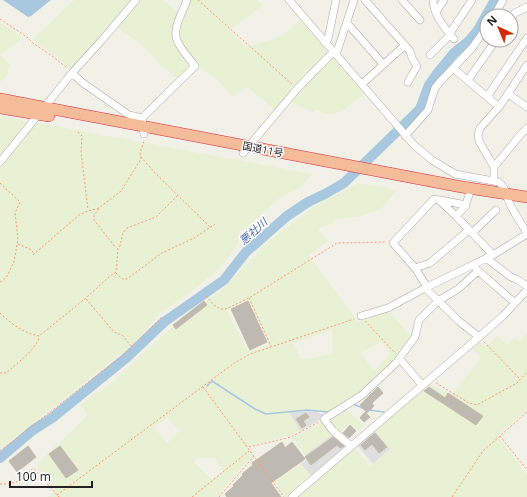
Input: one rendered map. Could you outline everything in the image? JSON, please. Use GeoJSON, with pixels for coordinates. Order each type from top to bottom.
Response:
{"type":"FeatureCollection","features":[{"type":"Feature","properties":{"kind":"highway","name":"国道11号"},"geometry":{"type":"LineString","coordinates":[[0,99],[40,111]]}},
{"type":"Feature","properties":{"kind":"highway","name":"国道11号"},"geometry":{"type":"LineString","coordinates":[[0,108],[40,111],[143,126],[245,150],[348,169],[462,187],[527,204]]}},
{"type":"Feature","properties":{"kind":"highway","name":"国道11号"},"geometry":{"type":"LineString","coordinates":[[363,171],[467,200],[527,198]]}},
{"type":"Feature","properties":{"kind":"street"},"geometry":{"type":"LineString","coordinates":[[0,162],[40,111],[136,0]]}},
{"type":"Feature","properties":{"kind":"street"},"geometry":{"type":"LineString","coordinates":[[72,73],[83,83],[143,126],[195,66],[178,43],[176,35],[178,23],[187,0]]}},
{"type":"Feature","properties":{"kind":"street"},"geometry":{"type":"LineString","coordinates":[[289,0],[414,145],[432,160],[455,174],[499,182],[503,185],[508,198],[527,234],[489,256],[426,287],[388,308],[361,316]]}},
{"type":"Feature","properties":{"kind":"street"},"geometry":{"type":"LineString","coordinates":[[325,42],[328,39],[335,0]]}},
{"type":"Feature","properties":{"kind":"street"},"geometry":{"type":"LineString","coordinates":[[245,150],[297,89],[335,54],[354,0]]}},
{"type":"Feature","properties":{"kind":"street"},"geometry":{"type":"LineString","coordinates":[[365,0],[410,51],[417,66],[408,82]]}},
{"type":"Feature","properties":{"kind":"street"},"geometry":{"type":"LineString","coordinates":[[433,0],[433,6],[441,22],[451,35]]}},
{"type":"Feature","properties":{"kind":"street"},"geometry":{"type":"LineString","coordinates":[[436,12],[444,0]]}},
{"type":"Feature","properties":{"kind":"street"},"geometry":{"type":"LineString","coordinates":[[430,55],[451,35],[472,0]]}},
{"type":"Feature","properties":{"kind":"street"},"geometry":{"type":"LineString","coordinates":[[405,1],[420,20]]}},
{"type":"Feature","properties":{"kind":"street"},"geometry":{"type":"LineString","coordinates":[[347,23],[383,64]]}},
{"type":"Feature","properties":{"kind":"street"},"geometry":{"type":"LineString","coordinates":[[401,131],[428,110],[435,88],[472,48],[479,38]]}},
{"type":"Feature","properties":{"kind":"street"},"geometry":{"type":"LineString","coordinates":[[487,97],[527,38]]}},
{"type":"Feature","properties":{"kind":"street"},"geometry":{"type":"LineString","coordinates":[[362,84],[405,45]]}},
{"type":"Feature","properties":{"kind":"street"},"geometry":{"type":"LineString","coordinates":[[468,80],[490,48]]}},
{"type":"Feature","properties":{"kind":"street"},"geometry":{"type":"LineString","coordinates":[[494,181],[494,167],[479,141],[478,135],[480,128],[499,107],[527,65]]}},
{"type":"Feature","properties":{"kind":"street"},"geometry":{"type":"LineString","coordinates":[[453,68],[499,107]]}},
{"type":"Feature","properties":{"kind":"street"},"geometry":{"type":"LineString","coordinates":[[508,94],[527,106]]}},
{"type":"Feature","properties":{"kind":"street"},"geometry":{"type":"LineString","coordinates":[[494,167],[527,128]]}},
{"type":"Feature","properties":{"kind":"street"},"geometry":{"type":"LineString","coordinates":[[467,200],[434,199],[392,242],[415,268],[426,287],[438,301],[460,322],[479,337]]}},
{"type":"Feature","properties":{"kind":"street"},"geometry":{"type":"LineString","coordinates":[[439,200],[456,216],[489,256],[511,277],[527,286]]}},
{"type":"Feature","properties":{"kind":"street"},"geometry":{"type":"LineString","coordinates":[[456,216],[467,200]]}},
{"type":"Feature","properties":{"kind":"street"},"geometry":{"type":"LineString","coordinates":[[415,268],[430,263],[496,210]]}},
{"type":"Feature","properties":{"kind":"street"},"geometry":{"type":"LineString","coordinates":[[471,265],[515,303]]}},
{"type":"Feature","properties":{"kind":"street"},"geometry":{"type":"LineString","coordinates":[[351,446],[333,431],[324,420],[362,395],[400,359],[415,337],[419,320],[438,301],[458,289],[478,271]]}},
{"type":"Feature","properties":{"kind":"street"},"geometry":{"type":"LineString","coordinates":[[292,497],[503,316],[527,290]]}},
{"type":"Feature","properties":{"kind":"street"},"geometry":{"type":"LineString","coordinates":[[400,359],[422,385]]}},
{"type":"Feature","properties":{"kind":"path"},"geometry":{"type":"LineString","coordinates":[[198,0],[297,89]]}},
{"type":"Feature","properties":{"kind":"path"},"geometry":{"type":"LineString","coordinates":[[0,19],[51,55],[72,73]]}},
{"type":"Feature","properties":{"kind":"path"},"geometry":{"type":"LineString","coordinates":[[118,248],[115,247],[94,220],[94,215],[99,208],[121,191],[139,162],[140,153],[144,143],[143,126]]}},
{"type":"Feature","properties":{"kind":"path"},"geometry":{"type":"LineString","coordinates":[[78,132],[82,136],[80,152],[88,210]]}},
{"type":"Feature","properties":{"kind":"path"},"geometry":{"type":"LineString","coordinates":[[140,157],[210,227]]}},
{"type":"Feature","properties":{"kind":"path"},"geometry":{"type":"LineString","coordinates":[[0,183],[20,202],[15,213],[17,244],[14,262],[6,278],[0,282]]}},
{"type":"Feature","properties":{"kind":"path"},"geometry":{"type":"LineString","coordinates":[[0,373],[6,373],[33,347],[38,341],[39,336],[116,272],[118,248],[120,246],[123,233],[127,228],[156,216],[178,195]]}},
{"type":"Feature","properties":{"kind":"path"},"geometry":{"type":"LineString","coordinates":[[17,244],[30,249],[34,254],[79,216],[88,210],[99,208]]}},
{"type":"Feature","properties":{"kind":"path"},"geometry":{"type":"LineString","coordinates":[[116,272],[122,279],[127,280],[162,253],[194,238],[215,224]]}},
{"type":"Feature","properties":{"kind":"path"},"geometry":{"type":"LineString","coordinates":[[206,296],[214,305],[223,309],[249,298],[337,243],[392,242]]}},
{"type":"Feature","properties":{"kind":"path"},"geometry":{"type":"LineString","coordinates":[[86,298],[114,332],[122,335],[132,347]]}},
{"type":"Feature","properties":{"kind":"path"},"geometry":{"type":"LineString","coordinates":[[249,298],[272,346]]}},
{"type":"Feature","properties":{"kind":"path"},"geometry":{"type":"LineString","coordinates":[[0,313],[8,321],[24,331],[39,336]]}},
{"type":"Feature","properties":{"kind":"path"},"geometry":{"type":"LineString","coordinates":[[0,484],[14,484],[22,479],[33,468],[58,496],[233,364],[250,354],[361,316],[400,359]]}},
{"type":"Feature","properties":{"kind":"path"},"geometry":{"type":"LineString","coordinates":[[0,451],[132,347],[162,317]]}},
{"type":"Feature","properties":{"kind":"path"},"geometry":{"type":"LineString","coordinates":[[479,337],[520,380]]}},
{"type":"Feature","properties":{"kind":"path"},"geometry":{"type":"LineString","coordinates":[[430,380],[469,403],[477,405],[516,383],[527,372]]}},
{"type":"Feature","properties":{"kind":"path"},"geometry":{"type":"LineString","coordinates":[[203,387],[284,497]]}},
{"type":"Feature","properties":{"kind":"path"},"geometry":{"type":"LineString","coordinates":[[452,497],[483,451],[527,412]]}},
{"type":"Feature","properties":{"kind":"path"},"geometry":{"type":"LineString","coordinates":[[249,448],[298,434],[324,420]]}},
{"type":"Feature","properties":{"kind":"path"},"geometry":{"type":"LineString","coordinates":[[500,436],[527,470]]}},
{"type":"Feature","properties":{"kind":"path"},"geometry":{"type":"LineString","coordinates":[[192,497],[250,451]]}},
{"type":"Feature","properties":{"kind":"path"},"geometry":{"type":"LineString","coordinates":[[219,497],[254,456]]}},
{"type":"Feature","properties":{"kind":"shaded area"},"geometry":{"type":"Polygon","coordinates":[[[312,410],[327,416],[300,431],[289,412],[312,410]]]}},
{"type":"Feature","properties":{"kind":"shaded area"},"geometry":{"type":"Polygon","coordinates":[[[373,429],[390,449],[373,464],[356,444],[373,429]]]}},
{"type":"Feature","properties":{"kind":"shaded area"},"geometry":{"type":"Polygon","coordinates":[[[335,433],[348,445],[312,477],[301,464],[308,459],[305,455],[335,433]]]}},
{"type":"Feature","properties":{"kind":"green space"},"geometry":{"type":"Polygon","coordinates":[[[74,0],[163,0],[179,13],[189,0],[257,0],[263,5],[230,30],[246,47],[280,36],[300,20],[364,94],[343,111],[331,115],[316,110],[313,113],[285,99],[275,110],[247,87],[233,97],[220,83],[197,64],[179,80],[163,67],[140,43],[113,25],[71,70],[55,55],[32,40],[74,0]]]}},
{"type":"Feature","properties":{"kind":"green space"},"geometry":{"type":"Polygon","coordinates":[[[0,22],[23,38],[0,55],[0,22]]]}},
{"type":"Feature","properties":{"kind":"green space"},"geometry":{"type":"Polygon","coordinates":[[[0,55],[10,64],[7,76],[0,82],[0,55]]]}},
{"type":"Feature","properties":{"kind":"green space"},"geometry":{"type":"Polygon","coordinates":[[[0,116],[22,120],[24,124],[0,155],[0,116]]]}},
{"type":"Feature","properties":{"kind":"green space"},"geometry":{"type":"Polygon","coordinates":[[[39,123],[312,174],[301,187],[281,197],[238,234],[238,244],[221,267],[187,295],[161,312],[140,337],[118,356],[0,449],[0,167],[34,124],[39,123]]]}},
{"type":"Feature","properties":{"kind":"green space"},"geometry":{"type":"Polygon","coordinates":[[[358,183],[397,190],[383,207],[378,210],[358,217],[336,219],[331,224],[319,228],[318,230],[329,240],[309,255],[358,322],[386,311],[389,312],[413,338],[402,353],[361,394],[329,414],[312,410],[289,412],[300,431],[291,435],[249,446],[247,448],[252,454],[251,456],[217,497],[48,497],[55,491],[36,465],[87,416],[81,405],[111,384],[163,335],[225,287],[266,244],[314,206],[358,183]],[[248,299],[226,310],[249,352],[269,345],[248,299]],[[332,330],[294,343],[301,359],[333,353],[332,330]],[[381,342],[360,353],[374,370],[391,354],[381,342]],[[167,417],[154,427],[167,443],[179,431],[167,417]],[[215,458],[195,459],[194,462],[212,480],[223,471],[215,458]]]}},
{"type":"Feature","properties":{"kind":"green space"},"geometry":{"type":"Polygon","coordinates":[[[527,334],[527,410],[497,436],[527,474],[527,497],[297,497],[354,447],[370,466],[390,449],[373,429],[429,383],[451,395],[481,358],[472,349],[478,343],[481,343],[486,347],[497,336],[507,345],[515,337],[520,342],[527,334]]]}},
{"type":"Feature","properties":{"kind":"green space"},"geometry":{"type":"Polygon","coordinates":[[[346,409],[364,426],[358,431],[350,423],[338,434],[326,420],[346,409]]]}},
{"type":"Feature","properties":{"kind":"green space"},"geometry":{"type":"Polygon","coordinates":[[[324,421],[335,433],[305,455],[293,438],[324,421]]]}},
{"type":"Feature","properties":{"kind":"green space"},"geometry":{"type":"Polygon","coordinates":[[[301,464],[312,477],[289,497],[285,497],[275,482],[301,464]]]}},
{"type":"Feature","properties":{"kind":"water"},"geometry":{"type":"Polygon","coordinates":[[[3,0],[51,0],[28,17],[3,0]]]}},
{"type":"Feature","properties":{"kind":"building"},"geometry":{"type":"Polygon","coordinates":[[[204,301],[207,305],[176,329],[173,325],[204,301]]]}},
{"type":"Feature","properties":{"kind":"building"},"geometry":{"type":"Polygon","coordinates":[[[248,301],[267,342],[250,350],[231,309],[248,301]]]}},
{"type":"Feature","properties":{"kind":"building"},"geometry":{"type":"Polygon","coordinates":[[[378,387],[383,393],[372,403],[374,406],[367,413],[360,405],[378,387]]]}},
{"type":"Feature","properties":{"kind":"building"},"geometry":{"type":"Polygon","coordinates":[[[429,387],[445,398],[448,393],[483,416],[476,425],[424,391],[429,387]]]}},
{"type":"Feature","properties":{"kind":"building"},"geometry":{"type":"Polygon","coordinates":[[[365,412],[370,417],[364,422],[360,418],[365,412]]]}},
{"type":"Feature","properties":{"kind":"building"},"geometry":{"type":"Polygon","coordinates":[[[306,413],[309,417],[303,421],[306,425],[302,428],[296,419],[306,413]]]}},
{"type":"Feature","properties":{"kind":"building"},"geometry":{"type":"Polygon","coordinates":[[[350,425],[356,431],[349,438],[343,433],[350,425]]]}},
{"type":"Feature","properties":{"kind":"building"},"geometry":{"type":"Polygon","coordinates":[[[375,433],[387,447],[379,453],[372,444],[365,450],[361,445],[375,433]]]}},
{"type":"Feature","properties":{"kind":"building"},"geometry":{"type":"Polygon","coordinates":[[[333,437],[344,446],[340,448],[337,445],[311,465],[305,457],[333,437]]]}},
{"type":"Feature","properties":{"kind":"building"},"geometry":{"type":"Polygon","coordinates":[[[282,442],[285,448],[292,442],[305,459],[271,483],[281,497],[227,497],[225,494],[234,486],[233,485],[243,475],[242,474],[253,465],[252,463],[282,442]]]}},
{"type":"Feature","properties":{"kind":"building"},"geometry":{"type":"Polygon","coordinates":[[[28,446],[36,457],[17,472],[9,461],[28,446]]]}},
{"type":"Feature","properties":{"kind":"building"},"geometry":{"type":"Polygon","coordinates":[[[60,446],[78,470],[66,478],[49,454],[60,446]]]}},
{"type":"Feature","properties":{"kind":"waterway","name":"悪社川"},"geometry":{"type":"LineString","coordinates":[[0,458],[33,430],[52,418],[126,358],[164,322],[224,280],[246,252],[287,216],[308,202],[344,183],[420,109],[429,85],[454,53],[469,41],[478,30],[495,0]]}},
{"type":"Feature","properties":{"kind":"waterway"},"geometry":{"type":"LineString","coordinates":[[207,386],[212,381],[255,409],[266,414],[307,410],[329,412]]}},
{"type":"Feature","properties":{"kind":"waterway"},"geometry":{"type":"LineString","coordinates":[[353,404],[365,409]]}},
{"type":"Feature","properties":{"kind":"waterway"},"geometry":{"type":"LineString","coordinates":[[369,410],[384,412]]}}]}
